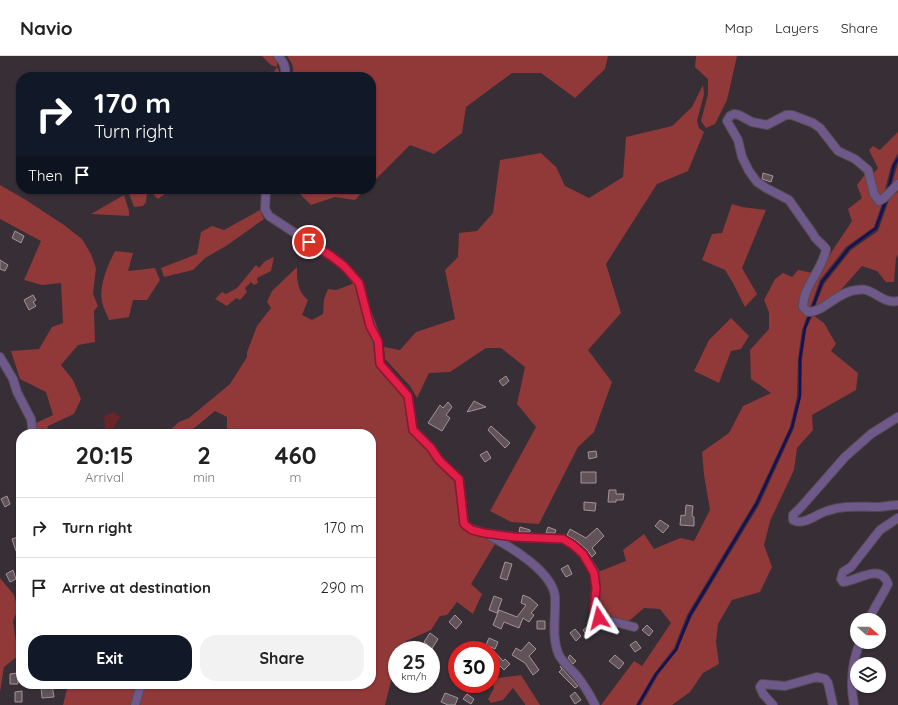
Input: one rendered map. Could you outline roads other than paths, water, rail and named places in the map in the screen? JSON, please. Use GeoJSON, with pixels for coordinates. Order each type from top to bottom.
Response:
{"type":"FeatureCollection","features":[{"type":"Feature","properties":{"kind":"street"},"geometry":{"type":"LineString","coordinates":[[280,58],[286,68],[285,72]]}},
{"type":"Feature","properties":{"kind":"street"},"geometry":{"type":"LineString","coordinates":[[898,184],[879,201],[874,194],[868,170],[855,160],[838,151],[820,128],[803,118],[786,115],[768,125],[752,122],[734,114],[730,116],[728,121],[738,140],[742,157],[749,171],[757,182],[789,200],[814,234],[816,240],[823,244],[826,249],[822,263],[808,287],[803,300],[803,308],[808,312],[814,312],[836,297],[858,290],[866,290],[886,300],[894,302],[898,300]]}},
{"type":"Feature","properties":{"kind":"street"},"geometry":{"type":"LineString","coordinates":[[266,194],[265,209],[269,216],[335,259],[348,270],[359,283],[370,326],[378,341],[380,364],[408,396],[413,430],[431,448],[439,460],[459,479],[464,524],[472,530],[484,533],[514,537],[563,539],[573,545],[583,554],[594,573],[596,588],[594,611],[599,618],[634,627]]}},
{"type":"Feature","properties":{"kind":"street"},"geometry":{"type":"LineString","coordinates":[[0,357],[31,419],[32,429]]}},
{"type":"Feature","properties":{"kind":"street"},"geometry":{"type":"LineString","coordinates":[[898,417],[871,434],[845,457],[793,515],[793,520],[803,522],[827,510],[840,507],[877,507],[898,505]]}},
{"type":"Feature","properties":{"kind":"street"},"geometry":{"type":"LineString","coordinates":[[871,613],[888,584],[886,579],[882,576],[868,574],[849,582],[843,582],[841,579],[843,572],[851,567],[880,530],[898,518]]}},
{"type":"Feature","properties":{"kind":"street"},"geometry":{"type":"LineString","coordinates":[[484,533],[498,540],[533,564],[548,579],[554,589],[556,640],[559,654],[585,687],[595,705]]}},
{"type":"Feature","properties":{"kind":"street"},"geometry":{"type":"LineString","coordinates":[[854,705],[852,684],[854,665],[858,649]]}},
{"type":"Feature","properties":{"kind":"street"},"geometry":{"type":"LineString","coordinates":[[773,705],[763,694],[760,687],[762,684],[785,686],[818,677],[825,679],[828,683],[832,705]]}},
{"type":"Feature","properties":{"kind":"street"},"geometry":{"type":"LineString","coordinates":[[135,705],[140,689]]}},
{"type":"Feature","properties":{"kind":"waterway"},"geometry":{"type":"LineString","coordinates":[[888,191],[894,165],[898,159]]}},
{"type":"Feature","properties":{"kind":"waterway"},"geometry":{"type":"LineString","coordinates":[[638,705],[656,674],[676,650],[690,615],[757,503],[792,427],[800,396],[800,359],[805,328],[822,282],[849,248],[876,228],[886,200]]}}]}
